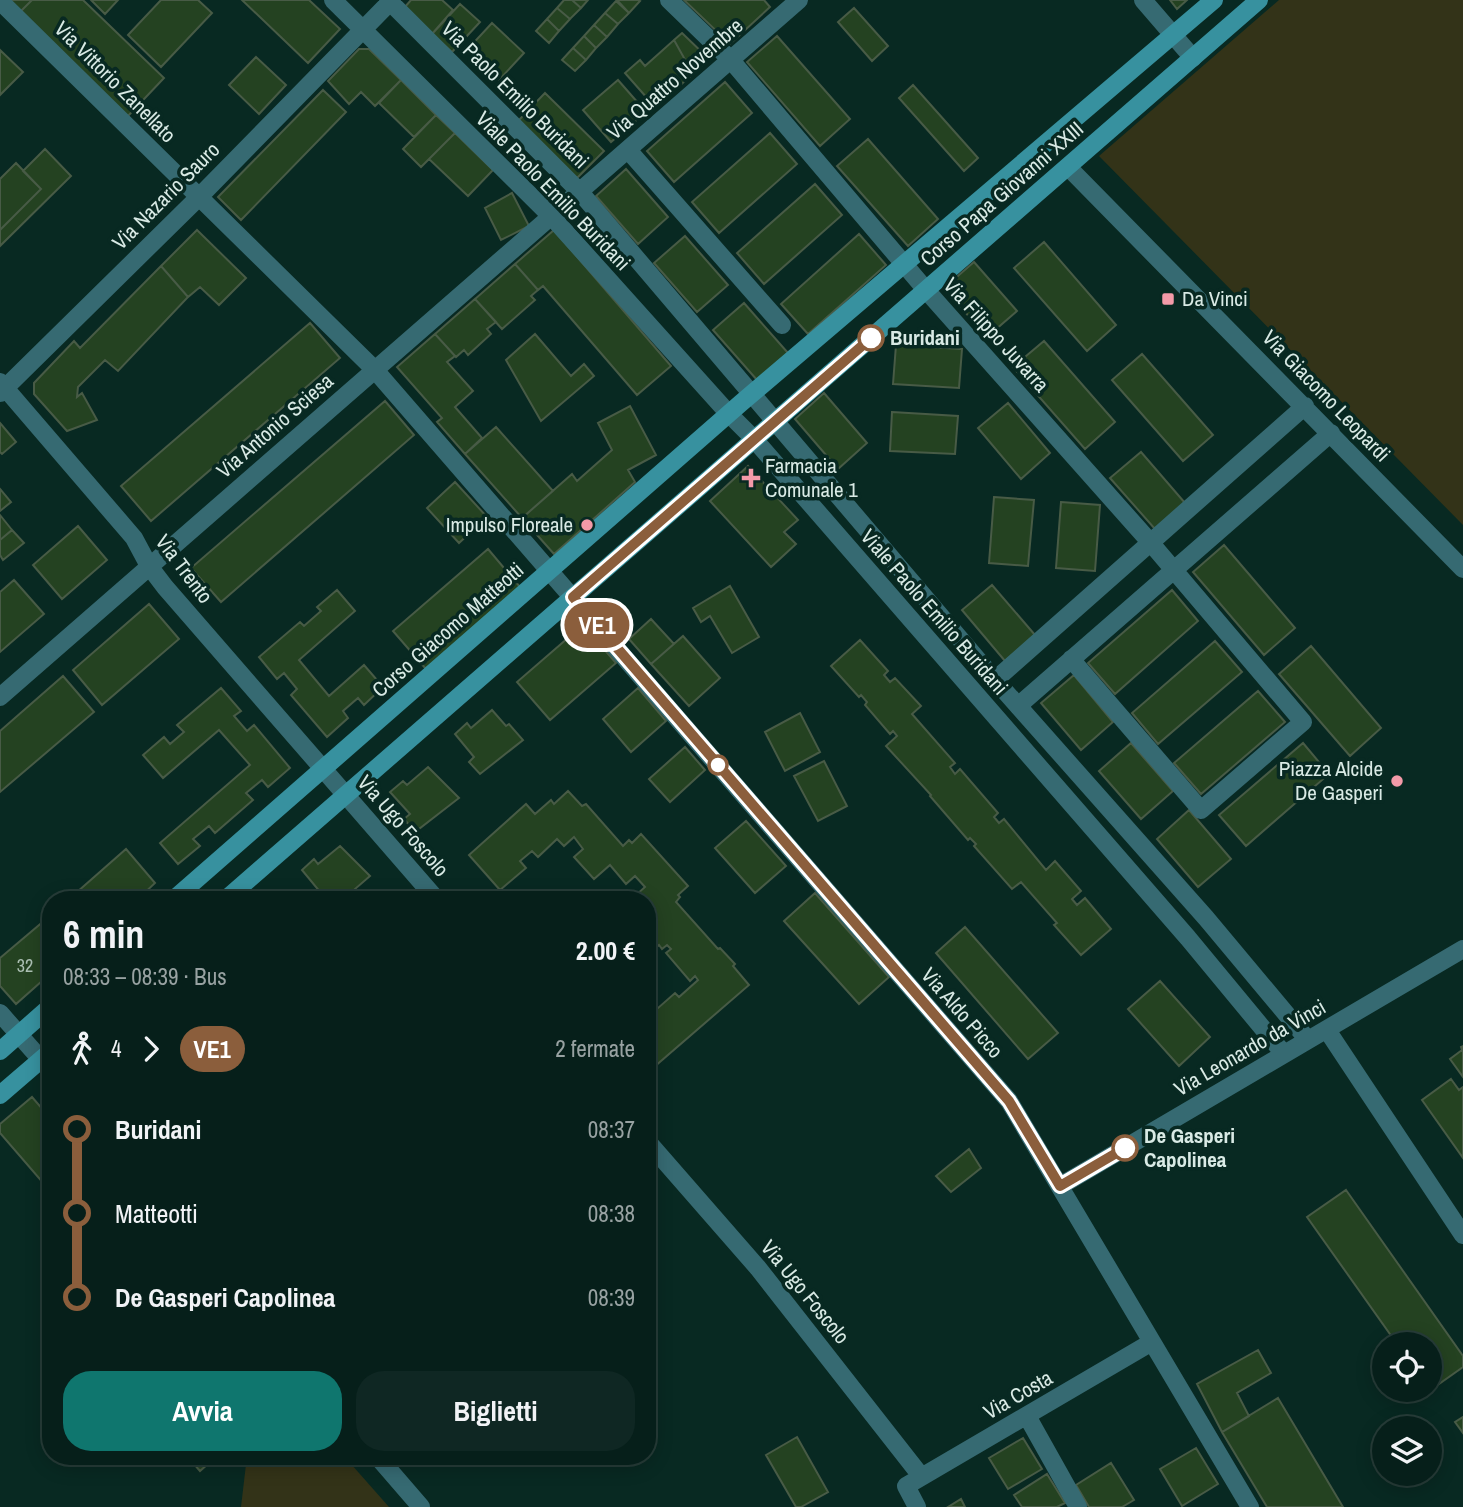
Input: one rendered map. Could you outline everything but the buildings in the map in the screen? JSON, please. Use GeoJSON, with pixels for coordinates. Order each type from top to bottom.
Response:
{"type":"FeatureCollection","features":[{"type":"Feature","properties":{"kind":"street","name":"Viale Paolo Emilio Buridani"},"geometry":{"type":"LineString","coordinates":[[333,0],[552,217],[754,439],[1188,938],[1284,1054]]}},
{"type":"Feature","properties":{"kind":"street","name":"Via Filippo Juvarra"},"geometry":{"type":"LineString","coordinates":[[669,0],[730,60],[926,290],[1150,542],[1303,722],[1202,810],[1071,659]]}},
{"type":"Feature","properties":{"kind":"street","name":"Via Quattro Novembre"},"geometry":{"type":"LineString","coordinates":[[580,192],[799,0]]}},
{"type":"Feature","properties":{"kind":"street"},"geometry":{"type":"LineString","coordinates":[[1143,0],[1193,58]]}},
{"type":"Feature","properties":{"kind":"street","name":"Corso Papa Giovanni XXIII"},"geometry":{"type":"LineString","coordinates":[[752,394],[1214,0]]}},
{"type":"Feature","properties":{"kind":"street","name":"Corso Papa Giovanni XXIII"},"geometry":{"type":"LineString","coordinates":[[774,422],[1259,0]]}},
{"type":"Feature","properties":{"kind":"street","name":"Via Vittorio Zanellato"},"geometry":{"type":"LineString","coordinates":[[0,1],[375,370]]}},
{"type":"Feature","properties":{"kind":"street","name":"Via Nazario Sauro"},"geometry":{"type":"LineString","coordinates":[[2,388],[199,197],[390,1]]}},
{"type":"Feature","properties":{"kind":"street","name":"Via Paolo Emilio Buridani"},"geometry":{"type":"LineString","coordinates":[[390,1],[580,192]]}},
{"type":"Feature","properties":{"kind":"street"},"geometry":{"type":"LineString","coordinates":[[628,150],[782,325]]}},
{"type":"Feature","properties":{"kind":"street","name":"Via Giacomo Leopardi"},"geometry":{"type":"LineString","coordinates":[[1068,167],[1463,569]]}},
{"type":"Feature","properties":{"kind":"street","name":"Viale Paolo Emilio Buridani"},"geometry":{"type":"LineString","coordinates":[[580,192],[995,680],[1206,918],[1308,1040]]}},
{"type":"Feature","properties":{"kind":"street","name":"Via Antonio Sciesa"},"geometry":{"type":"LineString","coordinates":[[0,697],[580,192]]}},
{"type":"Feature","properties":{"kind":"street","name":"Via Aldo Picco"},"geometry":{"type":"LineString","coordinates":[[375,370],[1009,1101],[1250,1507]]}},
{"type":"Feature","properties":{"kind":"street","name":"Via Trento"},"geometry":{"type":"LineString","coordinates":[[2,388],[134,538],[149,566],[335,782]]}},
{"type":"Feature","properties":{"kind":"street","name":"Corso Giacomo Matteotti"},"geometry":{"type":"LineString","coordinates":[[233,891],[335,782],[550,571],[752,394]]}},
{"type":"Feature","properties":{"kind":"street"},"geometry":{"type":"LineString","coordinates":[[995,680],[1305,406]]}},
{"type":"Feature","properties":{"kind":"street","name":"Corso Giacomo Matteotti"},"geometry":{"type":"LineString","coordinates":[[185,891],[335,782],[573,597],[774,422]]}},
{"type":"Feature","properties":{"kind":"street"},"geometry":{"type":"LineString","coordinates":[[1018,706],[1331,433]]}},
{"type":"Feature","properties":{"kind":"street","name":"Via Ugo Foscolo"},"geometry":{"type":"LineString","coordinates":[[335,782],[429,891]]}},
{"type":"Feature","properties":{"kind":"street","name":"Via Leonardo da Vinci"},"geometry":{"type":"LineString","coordinates":[[1060,1186],[1463,948]]}},
{"type":"Feature","properties":{"kind":"street"},"geometry":{"type":"LineString","coordinates":[[0,1013],[42,1055]]}},
{"type":"Feature","properties":{"kind":"street"},"geometry":{"type":"LineString","coordinates":[[0,1051],[42,1014]]}},
{"type":"Feature","properties":{"kind":"street"},"geometry":{"type":"LineString","coordinates":[[1327,1030],[1463,1235]]}},
{"type":"Feature","properties":{"kind":"street"},"geometry":{"type":"LineString","coordinates":[[0,1095],[42,1064]]}},
{"type":"Feature","properties":{"kind":"street","name":"Via Ugo Foscolo"},"geometry":{"type":"LineString","coordinates":[[656,1151],[758,1268],[921,1476]]}},
{"type":"Feature","properties":{"kind":"street","name":"Via Costa"},"geometry":{"type":"LineString","coordinates":[[917,1507],[906,1486],[1152,1342]]}},
{"type":"Feature","properties":{"kind":"street"},"geometry":{"type":"LineString","coordinates":[[1027,1416],[1078,1507]]}},
{"type":"Feature","properties":{"kind":"street"},"geometry":{"type":"LineString","coordinates":[[385,1465],[421,1507]]}},
{"type":"Feature","properties":{"kind":"shaded area"},"geometry":{"type":"Polygon","coordinates":[[[1279,0],[1463,0],[1463,525],[1099,156],[1279,0]]]}},
{"type":"Feature","properties":{"kind":"shaded area"},"geometry":{"type":"Polygon","coordinates":[[[246,1465],[352,1465],[389,1507],[241,1507],[246,1465]]]}},
{"type":"Feature","properties":{"kind":"bus line","name":"VE1"},"geometry":{"type":"LineString","coordinates":[[871,338],[573,597],[1009,1101],[1060,1186],[1125,1148]]}},
{"type":"Feature","properties":{"kind":"place","name":"Da Vinci"},"geometry":{"type":"Point","coordinates":[1168,299]}},
{"type":"Feature","properties":{"kind":"place","name":"Buridani"},"geometry":{"type":"Point","coordinates":[871,338]}},
{"type":"Feature","properties":{"kind":"place","name":"Farmacia Comunale 1"},"geometry":{"type":"Point","coordinates":[751,478]}},
{"type":"Feature","properties":{"kind":"place","name":"Impulso Floreale"},"geometry":{"type":"Point","coordinates":[587,525]}},
{"type":"Feature","properties":{"kind":"place","name":"Piazza Alcide De Gasperi"},"geometry":{"type":"Point","coordinates":[1397,781]}},
{"type":"Feature","properties":{"kind":"place","name":"De Gasperi Capolinea"},"geometry":{"type":"Point","coordinates":[1125,1148]}}]}
